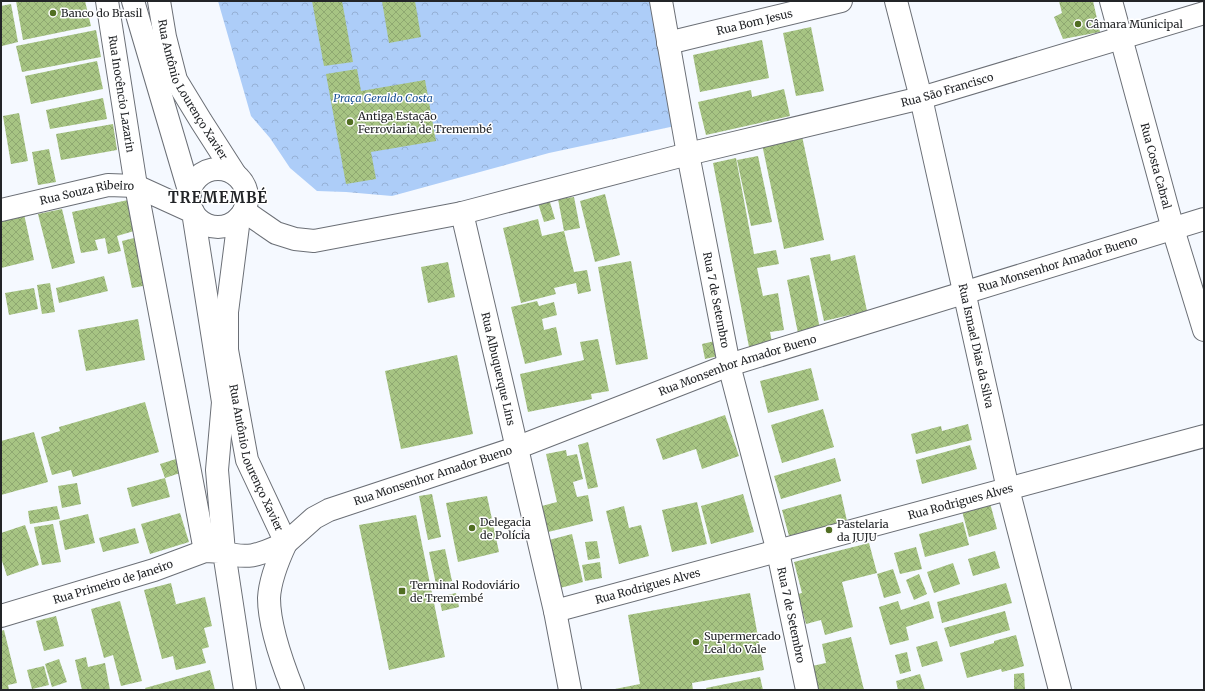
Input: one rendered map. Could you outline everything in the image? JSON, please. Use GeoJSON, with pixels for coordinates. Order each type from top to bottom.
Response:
{"type":"FeatureCollection","features":[{"type":"Feature","properties":{"kind":"street","name":"Rua Inocêncio Lazarin"},"geometry":{"type":"LineString","coordinates":[[107,1],[136,186],[214,551]]}},
{"type":"Feature","properties":{"kind":"street","name":"Rua Antônio Lourenço Xavier"},"geometry":{"type":"LineString","coordinates":[[133,1],[191,203],[223,402],[217,470],[214,551],[245,690]]}},
{"type":"Feature","properties":{"kind":"street","name":"Rua Antônio Lourenço Xavier"},"geometry":{"type":"LineString","coordinates":[[160,1],[164,37],[176,80],[235,174]]}},
{"type":"Feature","properties":{"kind":"street","name":"Rua 7 de Setembro"},"geometry":{"type":"LineString","coordinates":[[661,1],[688,154],[729,365],[778,552],[806,690]]}},
{"type":"Feature","properties":{"kind":"street","name":"Rua Bom Jesus"},"geometry":{"type":"LineString","coordinates":[[668,43],[841,1]]}},
{"type":"Feature","properties":{"kind":"street","name":"Rua Ismael Dias da Silva"},"geometry":{"type":"LineString","coordinates":[[896,1],[921,98],[1008,489],[1060,690]]}},
{"type":"Feature","properties":{"kind":"street","name":"Rua Costa Cabral"},"geometry":{"type":"LineString","coordinates":[[1111,1],[1173,229],[1204,330]]}},
{"type":"Feature","properties":{"kind":"street","name":"Rua São Francisco"},"geometry":{"type":"LineString","coordinates":[[688,154],[921,98],[1204,14]]}},
{"type":"Feature","properties":{"kind":"street"},"geometry":{"type":"LineString","coordinates":[[241,215],[276,233],[294,239],[314,241],[462,213],[688,154]]}},
{"type":"Feature","properties":{"kind":"street"},"geometry":{"type":"LineString","coordinates":[[219,169],[227,170],[235,174],[245,187],[247,195],[247,203],[241,215],[232,224],[214,227],[198,219],[191,203],[192,186],[197,179],[207,172],[219,169]]}},
{"type":"Feature","properties":{"kind":"street","name":"Rua Souza Ribeiro"},"geometry":{"type":"LineString","coordinates":[[1,210],[108,185],[136,186],[191,203]]}},
{"type":"Feature","properties":{"kind":"street","name":"Rua Albuquerque Lins"},"geometry":{"type":"LineString","coordinates":[[462,213],[555,611],[570,690]]}},
{"type":"Feature","properties":{"kind":"street","name":"Rua Antônio Lourenço Xavier"},"geometry":{"type":"LineString","coordinates":[[241,215],[227,312],[227,350],[247,460],[286,543],[274,572],[270,598],[274,632],[293,690]]}},
{"type":"Feature","properties":{"kind":"street","name":"Rua Monsenhor Amador Bueno"},"geometry":{"type":"LineString","coordinates":[[286,543],[314,518],[329,510],[516,448],[729,365],[1204,219]]}},
{"type":"Feature","properties":{"kind":"street","name":"Rua Rodrigues Alves"},"geometry":{"type":"LineString","coordinates":[[555,611],[1204,436]]}},
{"type":"Feature","properties":{"kind":"street"},"geometry":{"type":"LineString","coordinates":[[214,551],[243,556],[257,556],[286,543]]}},
{"type":"Feature","properties":{"kind":"street","name":"Rua Primeiro de Janeiro"},"geometry":{"type":"LineString","coordinates":[[1,616],[214,551]]}},
{"type":"Feature","properties":{"kind":"green space","name":"Praça Geraldo Costa"},"geometry":{"type":"Polygon","coordinates":[[[218,1],[653,1],[675,126],[549,153],[392,196],[317,191],[290,168],[270,138],[251,116],[218,1]]]}},
{"type":"Feature","properties":{"kind":"building","name":"Banco do Brasil"},"geometry":{"type":"Polygon","coordinates":[[[16,1],[85,1],[91,26],[23,40],[16,1]]]}},
{"type":"Feature","properties":{"kind":"building"},"geometry":{"type":"Polygon","coordinates":[[[312,1],[342,1],[353,62],[324,66],[312,1]]]}},
{"type":"Feature","properties":{"kind":"building"},"geometry":{"type":"Polygon","coordinates":[[[382,1],[415,1],[421,37],[389,43],[382,1]]]}},
{"type":"Feature","properties":{"kind":"building","name":"Câmara Municipal"},"geometry":{"type":"Polygon","coordinates":[[[1059,1],[1093,1],[1100,32],[1063,39],[1054,17],[1062,13],[1059,1]]]}},
{"type":"Feature","properties":{"kind":"building"},"geometry":{"type":"Polygon","coordinates":[[[11,4],[18,42],[2,46],[1,6],[11,4]]]}},
{"type":"Feature","properties":{"kind":"building"},"geometry":{"type":"Polygon","coordinates":[[[811,27],[824,91],[796,96],[783,33],[811,27]]]}},
{"type":"Feature","properties":{"kind":"building"},"geometry":{"type":"Polygon","coordinates":[[[96,30],[101,57],[22,72],[16,46],[96,30]]]}},
{"type":"Feature","properties":{"kind":"building"},"geometry":{"type":"Polygon","coordinates":[[[762,40],[769,78],[700,92],[693,55],[762,40]]]}},
{"type":"Feature","properties":{"kind":"building"},"geometry":{"type":"Polygon","coordinates":[[[97,61],[103,89],[31,104],[25,76],[97,61]]]}},
{"type":"Feature","properties":{"kind":"building"},"geometry":{"type":"Polygon","coordinates":[[[357,69],[361,91],[425,80],[436,141],[371,152],[376,179],[346,184],[326,74],[357,69]]]}},
{"type":"Feature","properties":{"kind":"building"},"geometry":{"type":"Polygon","coordinates":[[[784,89],[790,116],[706,135],[698,102],[751,90],[752,97],[784,89]]]}},
{"type":"Feature","properties":{"kind":"building"},"geometry":{"type":"Polygon","coordinates":[[[103,98],[107,119],[50,129],[46,110],[103,98]]]}},
{"type":"Feature","properties":{"kind":"building"},"geometry":{"type":"Polygon","coordinates":[[[19,113],[28,161],[11,164],[3,116],[19,113]]]}},
{"type":"Feature","properties":{"kind":"building"},"geometry":{"type":"Polygon","coordinates":[[[113,124],[117,150],[61,160],[56,134],[113,124]]]}},
{"type":"Feature","properties":{"kind":"building"},"geometry":{"type":"Polygon","coordinates":[[[802,136],[824,240],[784,249],[762,144],[802,136]]]}},
{"type":"Feature","properties":{"kind":"building"},"geometry":{"type":"Polygon","coordinates":[[[49,149],[56,182],[38,185],[32,152],[49,149]]]}},
{"type":"Feature","properties":{"kind":"building"},"geometry":{"type":"Polygon","coordinates":[[[758,156],[772,222],[751,226],[737,160],[758,156]]]}},
{"type":"Feature","properties":{"kind":"building"},"geometry":{"type":"Polygon","coordinates":[[[736,158],[754,254],[776,250],[779,264],[757,268],[764,301],[763,296],[778,293],[784,330],[770,332],[773,348],[750,352],[713,163],[736,158]]]}},
{"type":"Feature","properties":{"kind":"building"},"geometry":{"type":"Polygon","coordinates":[[[605,194],[620,255],[595,262],[580,201],[605,194]]]}},
{"type":"Feature","properties":{"kind":"building"},"geometry":{"type":"Polygon","coordinates":[[[574,197],[580,228],[564,231],[558,199],[574,197]]]}},
{"type":"Feature","properties":{"kind":"building"},"geometry":{"type":"Polygon","coordinates":[[[549,199],[555,219],[544,222],[538,203],[549,199]]]}},
{"type":"Feature","properties":{"kind":"building"},"geometry":{"type":"Polygon","coordinates":[[[128,200],[134,231],[117,236],[121,251],[108,254],[105,238],[95,240],[98,250],[81,253],[72,212],[128,200]]]}},
{"type":"Feature","properties":{"kind":"building"},"geometry":{"type":"Polygon","coordinates":[[[62,209],[75,263],[52,269],[38,214],[62,209]]]}},
{"type":"Feature","properties":{"kind":"building"},"geometry":{"type":"Polygon","coordinates":[[[24,214],[34,260],[1,268],[1,219],[24,214]]]}},
{"type":"Feature","properties":{"kind":"building"},"geometry":{"type":"Polygon","coordinates":[[[538,219],[542,236],[564,231],[574,272],[587,270],[591,291],[578,294],[576,283],[554,288],[556,294],[521,303],[503,228],[538,219]]]}},
{"type":"Feature","properties":{"kind":"building"},"geometry":{"type":"Polygon","coordinates":[[[138,237],[148,285],[132,288],[122,241],[138,237]]]}},
{"type":"Feature","properties":{"kind":"building"},"geometry":{"type":"Polygon","coordinates":[[[830,254],[831,261],[855,255],[867,311],[824,321],[810,258],[830,254]]]}},
{"type":"Feature","properties":{"kind":"building"},"geometry":{"type":"Polygon","coordinates":[[[631,261],[648,359],[616,365],[598,267],[631,261]]]}},
{"type":"Feature","properties":{"kind":"building"},"geometry":{"type":"Polygon","coordinates":[[[448,262],[455,297],[428,303],[421,267],[448,262]]]}},
{"type":"Feature","properties":{"kind":"building"},"geometry":{"type":"Polygon","coordinates":[[[809,275],[820,329],[798,333],[787,280],[809,275]]]}},
{"type":"Feature","properties":{"kind":"building"},"geometry":{"type":"Polygon","coordinates":[[[104,276],[108,291],[59,303],[56,288],[104,276]]]}},
{"type":"Feature","properties":{"kind":"building"},"geometry":{"type":"Polygon","coordinates":[[[50,283],[55,312],[42,314],[37,285],[50,283]]]}},
{"type":"Feature","properties":{"kind":"building"},"geometry":{"type":"Polygon","coordinates":[[[34,288],[38,309],[9,315],[5,293],[34,288]]]}},
{"type":"Feature","properties":{"kind":"building"},"geometry":{"type":"Polygon","coordinates":[[[537,301],[539,306],[554,302],[557,315],[542,319],[544,330],[556,327],[562,355],[525,364],[511,307],[537,301]]]}},
{"type":"Feature","properties":{"kind":"building"},"geometry":{"type":"Polygon","coordinates":[[[138,319],[145,360],[86,371],[78,330],[138,319]]]}},
{"type":"Feature","properties":{"kind":"building"},"geometry":{"type":"Polygon","coordinates":[[[598,339],[609,391],[591,394],[592,399],[528,412],[520,374],[584,360],[580,342],[598,339]]]}},
{"type":"Feature","properties":{"kind":"building"},"geometry":{"type":"Polygon","coordinates":[[[715,341],[718,356],[705,359],[702,344],[715,341]]]}},
{"type":"Feature","properties":{"kind":"building"},"geometry":{"type":"Polygon","coordinates":[[[457,355],[473,434],[401,449],[385,371],[457,355]]]}},
{"type":"Feature","properties":{"kind":"building"},"geometry":{"type":"Polygon","coordinates":[[[811,368],[819,400],[768,413],[760,381],[811,368]]]}},
{"type":"Feature","properties":{"kind":"building"},"geometry":{"type":"Polygon","coordinates":[[[145,402],[159,452],[73,477],[71,470],[52,475],[41,437],[60,431],[59,427],[145,402]]]}},
{"type":"Feature","properties":{"kind":"building"},"geometry":{"type":"Polygon","coordinates":[[[823,409],[834,447],[782,463],[771,425],[823,409]]]}},
{"type":"Feature","properties":{"kind":"building"},"geometry":{"type":"Polygon","coordinates":[[[725,415],[739,456],[702,469],[696,449],[663,460],[656,439],[725,415]]]}},
{"type":"Feature","properties":{"kind":"building"},"geometry":{"type":"Polygon","coordinates":[[[968,424],[972,440],[916,454],[911,434],[941,426],[942,431],[968,424]]]}},
{"type":"Feature","properties":{"kind":"building"},"geometry":{"type":"Polygon","coordinates":[[[34,432],[48,482],[1,495],[1,441],[34,432]]]}},
{"type":"Feature","properties":{"kind":"building"},"geometry":{"type":"Polygon","coordinates":[[[588,442],[598,487],[588,489],[578,445],[588,442]]]}},
{"type":"Feature","properties":{"kind":"building"},"geometry":{"type":"Polygon","coordinates":[[[970,445],[977,469],[922,484],[916,460],[970,445]]]}},
{"type":"Feature","properties":{"kind":"building"},"geometry":{"type":"Polygon","coordinates":[[[566,450],[567,456],[577,454],[583,479],[573,482],[577,497],[588,495],[593,521],[544,533],[538,507],[557,502],[546,454],[566,450]]]}},
{"type":"Feature","properties":{"kind":"building"},"geometry":{"type":"Polygon","coordinates":[[[835,458],[841,481],[781,499],[774,476],[835,458]]]}},
{"type":"Feature","properties":{"kind":"building"},"geometry":{"type":"Polygon","coordinates":[[[176,459],[180,473],[165,478],[160,464],[176,459]]]}},
{"type":"Feature","properties":{"kind":"building"},"geometry":{"type":"Polygon","coordinates":[[[165,478],[170,497],[132,507],[127,488],[165,478]]]}},
{"type":"Feature","properties":{"kind":"building"},"geometry":{"type":"Polygon","coordinates":[[[77,483],[81,504],[62,508],[58,486],[77,483]]]}},
{"type":"Feature","properties":{"kind":"building"},"geometry":{"type":"Polygon","coordinates":[[[432,494],[441,537],[428,540],[419,496],[432,494]]]}},
{"type":"Feature","properties":{"kind":"building"},"geometry":{"type":"Polygon","coordinates":[[[743,494],[754,532],[711,544],[701,506],[743,494]]]}},
{"type":"Feature","properties":{"kind":"building"},"geometry":{"type":"Polygon","coordinates":[[[841,494],[847,521],[789,536],[782,510],[841,494]]]}},
{"type":"Feature","properties":{"kind":"building","name":"Delegacia de Polícia"},"geometry":{"type":"Polygon","coordinates":[[[487,496],[499,552],[458,562],[446,503],[487,496]]]}},
{"type":"Feature","properties":{"kind":"building"},"geometry":{"type":"Polygon","coordinates":[[[697,502],[707,544],[672,552],[662,510],[697,502]]]}},
{"type":"Feature","properties":{"kind":"building"},"geometry":{"type":"Polygon","coordinates":[[[990,503],[997,529],[969,537],[962,511],[990,503]]]}},
{"type":"Feature","properties":{"kind":"building"},"geometry":{"type":"Polygon","coordinates":[[[57,506],[60,519],[30,524],[28,511],[57,506]]]}},
{"type":"Feature","properties":{"kind":"building"},"geometry":{"type":"Polygon","coordinates":[[[624,506],[629,528],[641,525],[649,556],[619,564],[606,511],[624,506]]]}},
{"type":"Feature","properties":{"kind":"building"},"geometry":{"type":"Polygon","coordinates":[[[180,513],[189,542],[150,554],[141,524],[180,513]]]}},
{"type":"Feature","properties":{"kind":"building"},"geometry":{"type":"Polygon","coordinates":[[[88,514],[95,543],[65,550],[59,521],[88,514]]]}},
{"type":"Feature","properties":{"kind":"building","name":"Terminal Rodoviário de Tremembé"},"geometry":{"type":"Polygon","coordinates":[[[416,515],[445,657],[389,670],[359,525],[416,515]]]}},
{"type":"Feature","properties":{"kind":"building"},"geometry":{"type":"Polygon","coordinates":[[[963,522],[969,545],[925,557],[919,534],[963,522]]]}},
{"type":"Feature","properties":{"kind":"building"},"geometry":{"type":"Polygon","coordinates":[[[53,524],[61,562],[42,565],[34,527],[53,524]]]}},
{"type":"Feature","properties":{"kind":"building"},"geometry":{"type":"Polygon","coordinates":[[[25,525],[39,565],[7,576],[1,558],[1,533],[25,525]]]}},
{"type":"Feature","properties":{"kind":"building"},"geometry":{"type":"Polygon","coordinates":[[[135,528],[139,543],[103,552],[99,538],[135,528]]]}},
{"type":"Feature","properties":{"kind":"building"},"geometry":{"type":"Polygon","coordinates":[[[572,534],[583,582],[560,588],[549,540],[572,534]]]}},
{"type":"Feature","properties":{"kind":"building"},"geometry":{"type":"Polygon","coordinates":[[[597,541],[600,558],[588,560],[585,542],[597,541]]]}},
{"type":"Feature","properties":{"kind":"building"},"geometry":{"type":"Polygon","coordinates":[[[869,543],[877,573],[842,582],[853,627],[825,635],[821,620],[806,624],[798,594],[802,593],[794,562],[869,543]]]}},
{"type":"Feature","properties":{"kind":"building"},"geometry":{"type":"Polygon","coordinates":[[[916,547],[922,569],[900,574],[894,553],[916,547]]]}},
{"type":"Feature","properties":{"kind":"building"},"geometry":{"type":"Polygon","coordinates":[[[445,549],[452,581],[436,584],[429,552],[445,549]]]}},
{"type":"Feature","properties":{"kind":"building"},"geometry":{"type":"Polygon","coordinates":[[[995,551],[1000,568],[973,576],[968,559],[995,551]]]}},
{"type":"Feature","properties":{"kind":"building"},"geometry":{"type":"Polygon","coordinates":[[[600,562],[602,578],[585,581],[582,565],[600,562]]]}},
{"type":"Feature","properties":{"kind":"building"},"geometry":{"type":"Polygon","coordinates":[[[953,563],[960,584],[934,593],[927,572],[953,563]]]}},
{"type":"Feature","properties":{"kind":"building"},"geometry":{"type":"Polygon","coordinates":[[[893,569],[901,593],[884,598],[877,574],[893,569]]]}},
{"type":"Feature","properties":{"kind":"building"},"geometry":{"type":"Polygon","coordinates":[[[919,574],[927,594],[914,600],[906,580],[919,574]]]}},
{"type":"Feature","properties":{"kind":"building"},"geometry":{"type":"Polygon","coordinates":[[[171,583],[176,604],[169,606],[205,597],[212,626],[204,628],[209,647],[202,649],[206,663],[176,670],[173,656],[162,659],[144,590],[171,583]]]}},
{"type":"Feature","properties":{"kind":"building"},"geometry":{"type":"Polygon","coordinates":[[[1006,583],[1012,603],[942,623],[937,602],[1006,583]]]}},
{"type":"Feature","properties":{"kind":"building"},"geometry":{"type":"Polygon","coordinates":[[[456,593],[459,607],[442,611],[439,597],[456,593]]]}},
{"type":"Feature","properties":{"kind":"building","name":"Supermercado Leal do Vale"},"geometry":{"type":"Polygon","coordinates":[[[750,593],[764,670],[692,683],[693,690],[610,690],[640,684],[628,615],[750,593]]]}},
{"type":"Feature","properties":{"kind":"building"},"geometry":{"type":"Polygon","coordinates":[[[120,601],[142,681],[121,686],[113,655],[104,658],[91,609],[120,601]]]}},
{"type":"Feature","properties":{"kind":"building"},"geometry":{"type":"Polygon","coordinates":[[[898,601],[901,610],[929,601],[934,618],[906,627],[909,640],[890,645],[879,607],[898,601]]]}},
{"type":"Feature","properties":{"kind":"building"},"geometry":{"type":"Polygon","coordinates":[[[1005,611],[1010,630],[950,647],[944,628],[1005,611]]]}},
{"type":"Feature","properties":{"kind":"building"},"geometry":{"type":"Polygon","coordinates":[[[56,616],[64,646],[44,651],[36,621],[56,616]]]}},
{"type":"Feature","properties":{"kind":"building"},"geometry":{"type":"Polygon","coordinates":[[[4,630],[17,683],[8,685],[9,690],[1,690],[1,631],[4,630]]]}},
{"type":"Feature","properties":{"kind":"building"},"geometry":{"type":"Polygon","coordinates":[[[1016,635],[1024,666],[1002,672],[1001,669],[967,678],[960,653],[1016,635]]]}},
{"type":"Feature","properties":{"kind":"building"},"geometry":{"type":"Polygon","coordinates":[[[851,637],[864,690],[818,690],[812,666],[826,663],[822,644],[851,637]]]}},
{"type":"Feature","properties":{"kind":"building"},"geometry":{"type":"Polygon","coordinates":[[[937,641],[943,661],[922,667],[916,647],[937,641]]]}},
{"type":"Feature","properties":{"kind":"building"},"geometry":{"type":"Polygon","coordinates":[[[907,652],[911,671],[900,674],[895,655],[907,652]]]}},
{"type":"Feature","properties":{"kind":"building"},"geometry":{"type":"Polygon","coordinates":[[[86,657],[88,667],[105,663],[110,690],[82,690],[75,660],[86,657]]]}},
{"type":"Feature","properties":{"kind":"building"},"geometry":{"type":"Polygon","coordinates":[[[59,659],[67,682],[52,687],[45,664],[59,659]]]}},
{"type":"Feature","properties":{"kind":"building"},"geometry":{"type":"Polygon","coordinates":[[[44,666],[49,685],[32,689],[27,670],[44,666]]]}},
{"type":"Feature","properties":{"kind":"building"},"geometry":{"type":"Polygon","coordinates":[[[210,670],[215,690],[146,690],[145,688],[210,670]]]}},
{"type":"Feature","properties":{"kind":"building"},"geometry":{"type":"Polygon","coordinates":[[[1024,673],[1025,690],[1014,690],[1014,674],[1024,673]]]}},
{"type":"Feature","properties":{"kind":"building"},"geometry":{"type":"Polygon","coordinates":[[[920,674],[925,690],[898,690],[896,681],[920,674]]]}},
{"type":"Feature","properties":{"kind":"building"},"geometry":{"type":"Polygon","coordinates":[[[760,677],[763,690],[707,690],[706,688],[760,677]]]}},
{"type":"Feature","properties":{"kind":"place","name":"Banco do Brasil"},"geometry":{"type":"Point","coordinates":[53,13]}},
{"type":"Feature","properties":{"kind":"place","name":"Câmara Municipal"},"geometry":{"type":"Point","coordinates":[1078,24]}},
{"type":"Feature","properties":{"kind":"place","name":"Antiga Estação Ferroviaria de Tremembé"},"geometry":{"type":"Point","coordinates":[350,122]}},
{"type":"Feature","properties":{"kind":"place","name":"Delegacia de Polícia"},"geometry":{"type":"Point","coordinates":[472,528]}},
{"type":"Feature","properties":{"kind":"place","name":"Pastelaria da JUJU"},"geometry":{"type":"Point","coordinates":[829,530]}},
{"type":"Feature","properties":{"kind":"place","name":"Terminal Rodoviário de Tremembé"},"geometry":{"type":"Point","coordinates":[402,591]}},
{"type":"Feature","properties":{"kind":"place","name":"Supermercado Leal do Vale"},"geometry":{"type":"Point","coordinates":[696,642]}},
{"type":"Feature","properties":{"kind":"district","name":"TREMEMBÉ"},"geometry":{"type":"Point","coordinates":[218,197]}}]}
